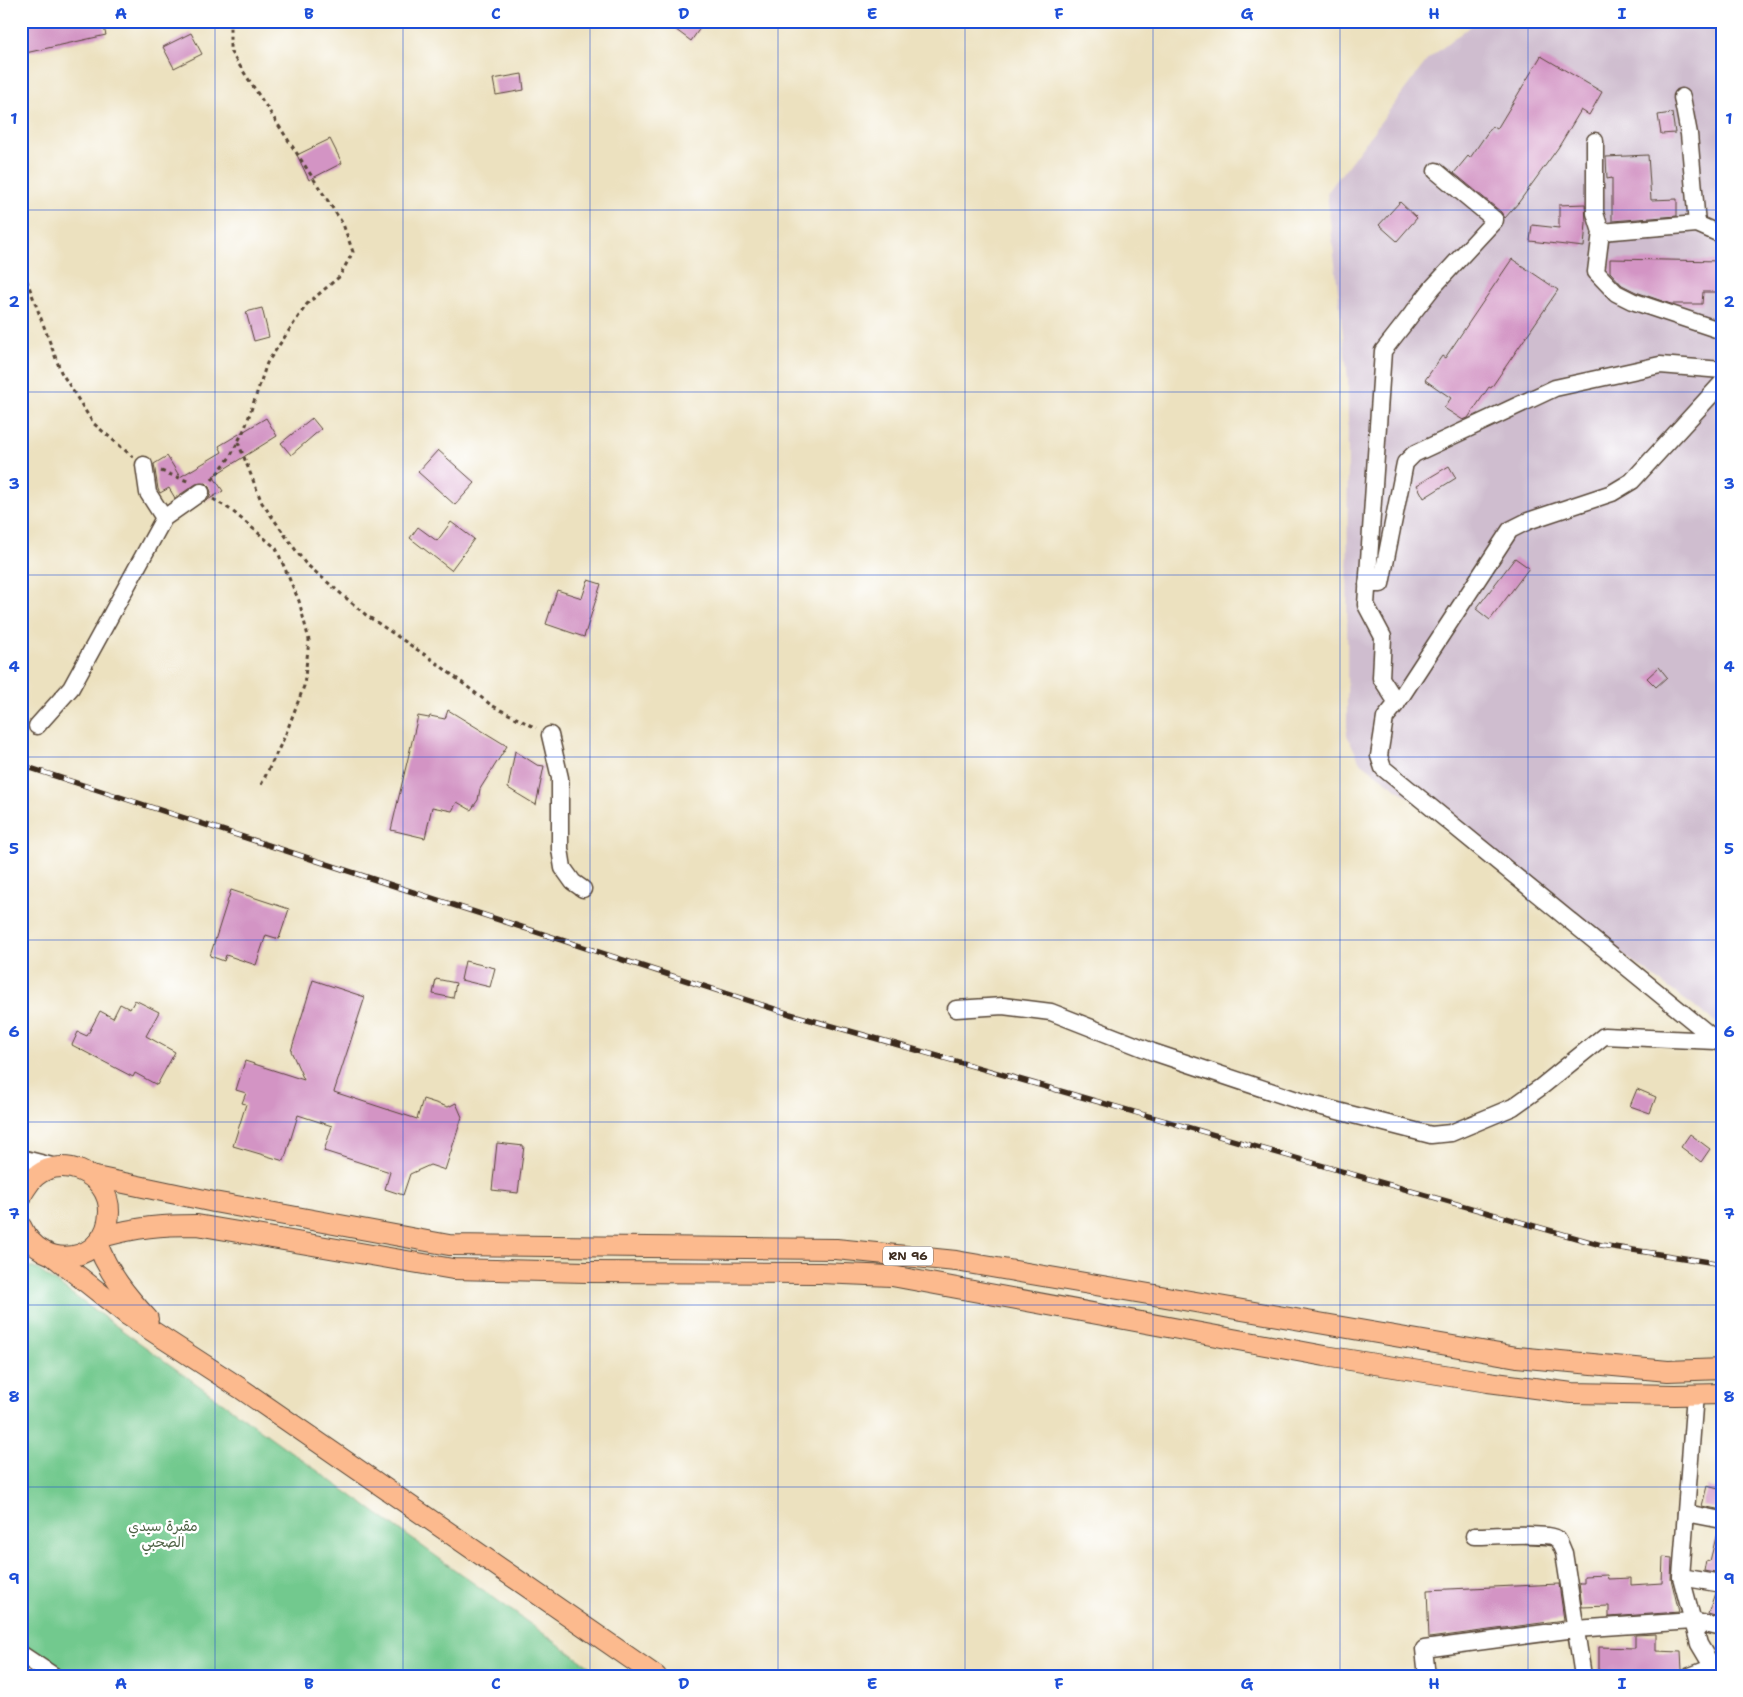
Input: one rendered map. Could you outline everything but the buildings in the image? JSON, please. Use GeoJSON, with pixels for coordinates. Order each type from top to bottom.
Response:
{"type":"FeatureCollection","features":[{"type":"Feature","properties":{"kind":"main road"},"geometry":{"type":"LineString","coordinates":[[24,1187],[43,1172],[56,1168],[74,1168],[91,1176],[101,1186],[107,1198],[109,1211],[108,1225],[99,1240],[88,1250],[77,1256],[65,1257],[37,1249]]}},
{"type":"Feature","properties":{"kind":"main road","name":"RN 96"},"geometry":{"type":"LineString","coordinates":[[91,1176],[214,1202],[449,1246],[854,1250],[956,1260],[1517,1357],[1668,1371],[1722,1369]]}},
{"type":"Feature","properties":{"kind":"main road","name":"RN 96"},"geometry":{"type":"LineString","coordinates":[[99,1240],[133,1228],[165,1224],[197,1225],[454,1269],[586,1272],[820,1273],[892,1276],[1325,1356],[1488,1382],[1572,1393],[1722,1394]]}},
{"type":"Feature","properties":{"kind":"main road"},"geometry":{"type":"LineString","coordinates":[[21,1226],[26,1236],[37,1249],[126,1314],[249,1393],[656,1676]]}},
{"type":"Feature","properties":{"kind":"main road"},"geometry":{"type":"LineString","coordinates":[[99,1240],[105,1262],[122,1290],[166,1340]]}},
{"type":"Feature","properties":{"kind":"street"},"geometry":{"type":"LineString","coordinates":[[1682,97],[1689,134],[1697,224]]}},
{"type":"Feature","properties":{"kind":"street"},"geometry":{"type":"LineString","coordinates":[[1595,141],[1596,213],[1601,232],[1596,272],[1616,292],[1632,301],[1722,331]]}},
{"type":"Feature","properties":{"kind":"street"},"geometry":{"type":"LineString","coordinates":[[1397,703],[1382,678],[1383,637],[1366,604],[1383,351],[1433,287],[1495,220],[1436,171]]}},
{"type":"Feature","properties":{"kind":"street"},"geometry":{"type":"LineString","coordinates":[[1601,232],[1697,224],[1722,235]]}},
{"type":"Feature","properties":{"kind":"street"},"geometry":{"type":"LineString","coordinates":[[1367,584],[1381,584],[1405,463],[1414,454],[1555,388],[1660,366],[1722,370]]}},
{"type":"Feature","properties":{"kind":"street"},"geometry":{"type":"LineString","coordinates":[[1719,1043],[1384,768],[1379,756],[1385,718],[1397,703],[1510,530],[1528,521],[1612,493],[1632,481],[1722,383]]}},
{"type":"Feature","properties":{"kind":"street"},"geometry":{"type":"LineString","coordinates":[[144,465],[148,494],[164,518]]}},
{"type":"Feature","properties":{"kind":"street"},"geometry":{"type":"LineString","coordinates":[[37,726],[71,688],[164,518],[205,487]]}},
{"type":"Feature","properties":{"kind":"street"},"geometry":{"type":"LineString","coordinates":[[550,735],[560,778],[560,848],[563,868],[573,882],[583,889]]}},
{"type":"Feature","properties":{"kind":"street"},"geometry":{"type":"LineString","coordinates":[[956,1009],[1003,1006],[1051,1012],[1153,1052],[1303,1102],[1431,1134],[1451,1133],[1513,1107],[1604,1036],[1719,1043]]}},
{"type":"Feature","properties":{"kind":"street"},"geometry":{"type":"LineString","coordinates":[[21,1158],[56,1168]]}},
{"type":"Feature","properties":{"kind":"street"},"geometry":{"type":"LineString","coordinates":[[1690,1676],[1715,1671],[1699,1644],[1680,1577],[1695,1394]]}},
{"type":"Feature","properties":{"kind":"street"},"geometry":{"type":"LineString","coordinates":[[1686,1513],[1722,1520]]}},
{"type":"Feature","properties":{"kind":"street"},"geometry":{"type":"LineString","coordinates":[[1474,1536],[1539,1535],[1554,1536],[1558,1539],[1564,1553],[1583,1676]]}},
{"type":"Feature","properties":{"kind":"street"},"geometry":{"type":"LineString","coordinates":[[1680,1577],[1722,1584]]}},
{"type":"Feature","properties":{"kind":"street"},"geometry":{"type":"LineString","coordinates":[[1427,1676],[1424,1649],[1575,1629],[1693,1621],[1722,1628]]}},
{"type":"Feature","properties":{"kind":"street"},"geometry":{"type":"LineString","coordinates":[[21,1654],[54,1676]]}},
{"type":"Feature","properties":{"kind":"path"},"geometry":{"type":"LineString","coordinates":[[205,487],[230,457],[245,428],[267,363],[307,304],[339,277],[353,252],[343,224],[230,51],[230,21]]}},
{"type":"Feature","properties":{"kind":"path"},"geometry":{"type":"LineString","coordinates":[[238,441],[262,503],[305,563],[366,615],[434,661],[491,705],[550,735]]}},
{"type":"Feature","properties":{"kind":"shaded area"},"geometry":{"type":"Polygon","coordinates":[[[1477,21],[1722,21],[1722,1027],[1360,762],[1347,735],[1348,379],[1327,193],[1428,59],[1477,21]]]}},
{"type":"Feature","properties":{"kind":"green space","name":"مقبرة سيدي الصحبي"},"geometry":{"type":"Polygon","coordinates":[[[21,1265],[37,1269],[590,1667],[584,1676],[68,1676],[21,1644],[21,1265]]]}},
{"type":"Feature","properties":{"kind":"railway"},"geometry":{"type":"LineString","coordinates":[[21,765],[790,1014],[1601,1245],[1722,1264]]}}]}
